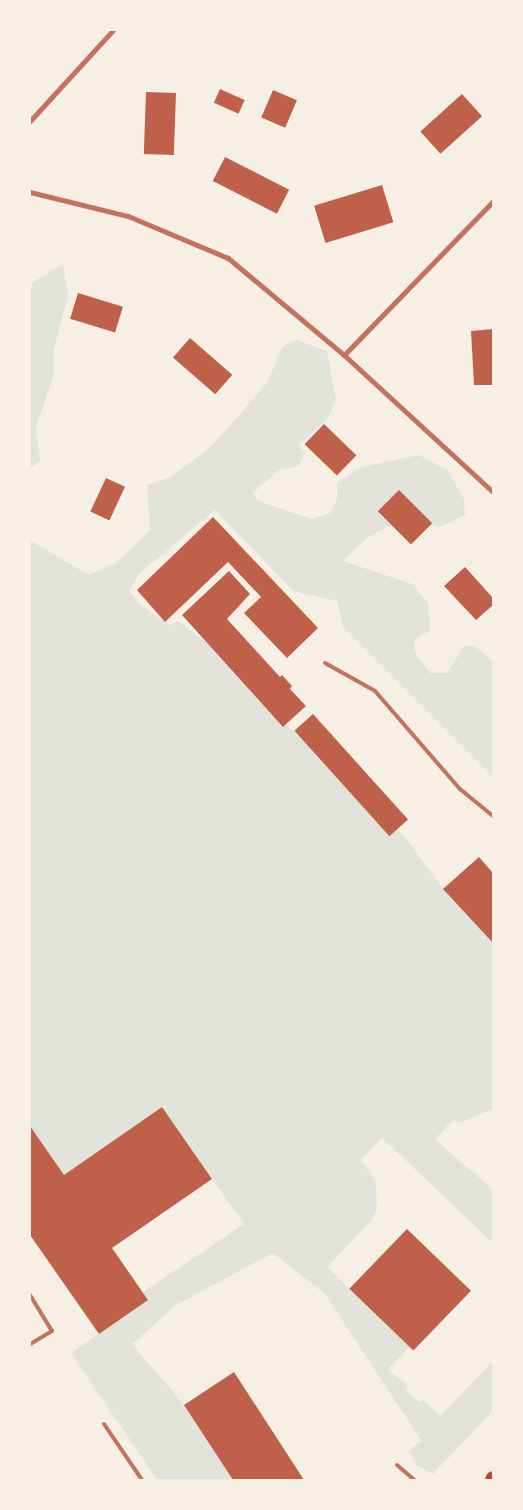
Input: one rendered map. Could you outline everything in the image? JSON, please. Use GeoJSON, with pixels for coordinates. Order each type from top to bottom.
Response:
{"type":"FeatureCollection","features":[{"type":"Feature","properties":{"kind":"street"},"geometry":{"type":"LineString","coordinates":[[30,121],[113,30]]}},
{"type":"Feature","properties":{"kind":"street"},"geometry":{"type":"LineString","coordinates":[[30,192],[128,216],[228,258],[344,355],[493,492]]}},
{"type":"Feature","properties":{"kind":"street"},"geometry":{"type":"LineString","coordinates":[[344,355],[493,200]]}},
{"type":"Feature","properties":{"kind":"lane"},"geometry":{"type":"LineString","coordinates":[[325,664],[375,691],[460,789],[493,816]]}},
{"type":"Feature","properties":{"kind":"lane"},"geometry":{"type":"LineString","coordinates":[[30,1295],[52,1331],[30,1344]]}},
{"type":"Feature","properties":{"kind":"lane"},"geometry":{"type":"LineString","coordinates":[[104,1424],[142,1480]]}},
{"type":"Feature","properties":{"kind":"lane"},"geometry":{"type":"LineString","coordinates":[[397,1465],[414,1480]]}},
{"type":"Feature","properties":{"kind":"shaded area"},"geometry":{"type":"Polygon","coordinates":[[[63,264],[68,296],[53,353],[54,374],[36,427],[40,461],[30,469],[30,289],[33,282],[63,264]]]}},
{"type":"Feature","properties":{"kind":"shaded area"},"geometry":{"type":"Polygon","coordinates":[[[297,340],[327,351],[336,401],[327,419],[299,445],[304,453],[299,466],[279,470],[253,493],[258,501],[312,519],[330,513],[337,499],[337,483],[361,467],[419,455],[447,470],[464,499],[465,515],[440,527],[415,521],[386,527],[367,538],[343,561],[412,584],[428,603],[430,630],[415,640],[414,651],[430,673],[447,673],[464,646],[475,646],[493,662],[493,777],[343,627],[337,601],[293,591],[215,510],[139,574],[129,590],[139,604],[170,625],[178,621],[230,660],[286,724],[403,835],[443,889],[493,943],[493,1109],[462,1122],[453,1120],[435,1139],[493,1190],[493,1243],[382,1138],[361,1160],[376,1182],[377,1209],[371,1221],[327,1267],[410,1347],[388,1369],[408,1386],[406,1390],[419,1402],[423,1400],[440,1416],[493,1361],[493,1411],[433,1474],[417,1465],[409,1451],[421,1440],[325,1294],[273,1253],[176,1305],[132,1344],[184,1405],[233,1480],[157,1480],[71,1353],[147,1300],[143,1292],[244,1224],[162,1107],[64,1175],[30,1126],[30,540],[89,575],[116,563],[150,530],[147,485],[170,477],[210,448],[267,383],[283,346],[297,340]]]}},
{"type":"Feature","properties":{"kind":"building"},"geometry":{"type":"Polygon","coordinates":[[[220,89],[245,100],[239,114],[214,103],[220,89]]]}},
{"type":"Feature","properties":{"kind":"building"},"geometry":{"type":"Polygon","coordinates":[[[273,90],[297,100],[285,128],[261,118],[273,90]]]}},
{"type":"Feature","properties":{"kind":"building"},"geometry":{"type":"Polygon","coordinates":[[[146,92],[176,93],[174,155],[144,154],[146,92]]]}},
{"type":"Feature","properties":{"kind":"building"},"geometry":{"type":"Polygon","coordinates":[[[462,94],[482,116],[440,154],[420,131],[462,94]]]}},
{"type":"Feature","properties":{"kind":"building"},"geometry":{"type":"Polygon","coordinates":[[[225,157],[289,190],[277,214],[213,181],[225,157]]]}},
{"type":"Feature","properties":{"kind":"building"},"geometry":{"type":"Polygon","coordinates":[[[382,185],[393,222],[326,243],[314,206],[382,185]]]}},
{"type":"Feature","properties":{"kind":"building"},"geometry":{"type":"Polygon","coordinates":[[[78,293],[123,307],[115,333],[70,319],[78,293]]]}},
{"type":"Feature","properties":{"kind":"building"},"geometry":{"type":"Polygon","coordinates":[[[493,329],[493,385],[474,385],[471,331],[493,329]]]}},
{"type":"Feature","properties":{"kind":"building"},"geometry":{"type":"Polygon","coordinates":[[[190,338],[232,375],[215,394],[173,358],[190,338]]]}},
{"type":"Feature","properties":{"kind":"building"},"geometry":{"type":"Polygon","coordinates":[[[324,424],[356,455],[337,475],[305,444],[324,424]]]}},
{"type":"Feature","properties":{"kind":"building"},"geometry":{"type":"Polygon","coordinates":[[[106,478],[125,487],[109,520],[90,512],[106,478]]]}},
{"type":"Feature","properties":{"kind":"building"},"geometry":{"type":"Polygon","coordinates":[[[399,490],[432,523],[411,544],[378,511],[399,490]]]}},
{"type":"Feature","properties":{"kind":"building"},"geometry":{"type":"Polygon","coordinates":[[[213,517],[318,628],[287,658],[244,613],[261,597],[228,562],[165,622],[137,590],[213,517]]]}},
{"type":"Feature","properties":{"kind":"building"},"geometry":{"type":"Polygon","coordinates":[[[465,567],[493,598],[493,605],[476,620],[444,586],[465,567]]]}},
{"type":"Feature","properties":{"kind":"building"},"geometry":{"type":"Polygon","coordinates":[[[229,571],[250,594],[227,619],[280,677],[282,675],[292,686],[290,689],[306,706],[283,727],[182,615],[229,571]]]}},
{"type":"Feature","properties":{"kind":"building"},"geometry":{"type":"Polygon","coordinates":[[[313,714],[408,820],[389,836],[294,731],[313,714]]]}},
{"type":"Feature","properties":{"kind":"building"},"geometry":{"type":"Polygon","coordinates":[[[479,857],[493,873],[493,943],[443,889],[479,857]]]}},
{"type":"Feature","properties":{"kind":"building"},"geometry":{"type":"Polygon","coordinates":[[[162,1107],[212,1179],[112,1248],[148,1300],[99,1334],[30,1235],[30,1126],[64,1175],[162,1107]]]}},
{"type":"Feature","properties":{"kind":"building"},"geometry":{"type":"Polygon","coordinates":[[[407,1229],[471,1291],[413,1351],[349,1289],[407,1229]]]}},
{"type":"Feature","properties":{"kind":"building"},"geometry":{"type":"Polygon","coordinates":[[[234,1372],[304,1480],[233,1480],[184,1405],[234,1372]]]}}]}
